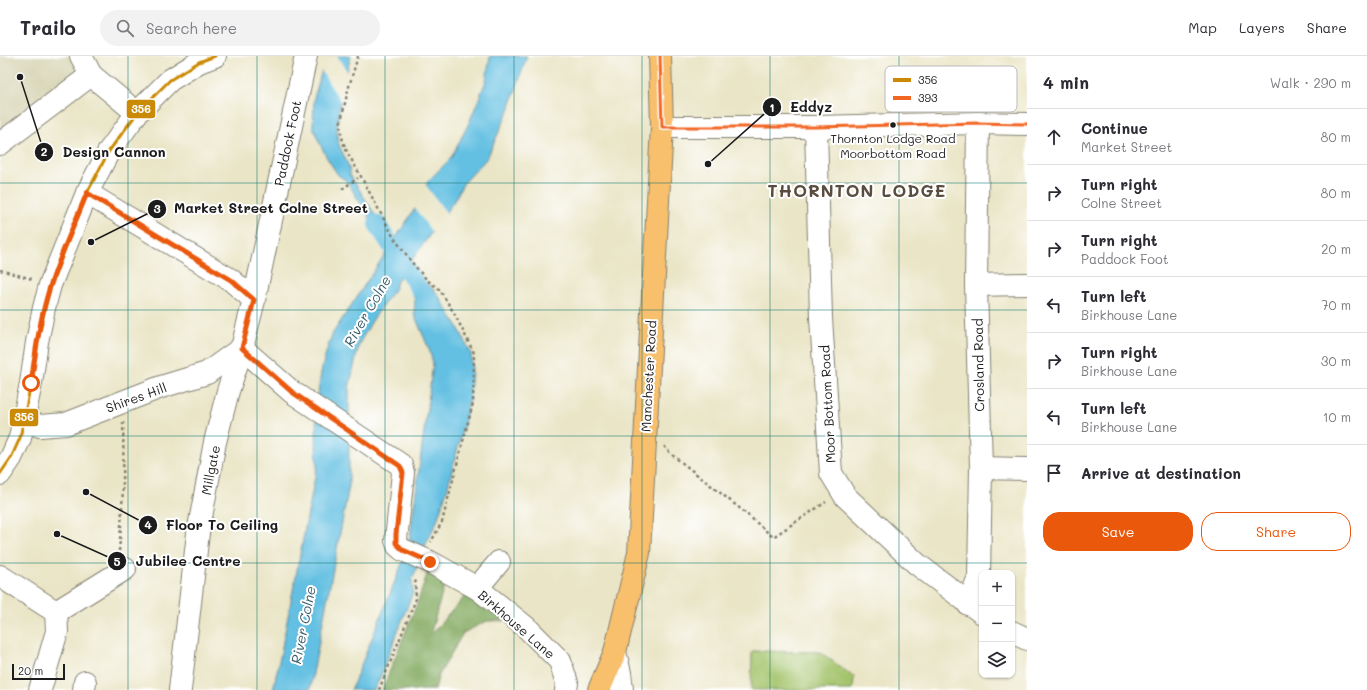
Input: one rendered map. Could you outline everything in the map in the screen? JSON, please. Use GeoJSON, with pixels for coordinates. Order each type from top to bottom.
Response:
{"type":"FeatureCollection","features":[{"type":"Feature","properties":{"kind":"main road","name":"Manchester Road"},"geometry":{"type":"LineString","coordinates":[[599,690],[615,652],[639,553],[662,126],[660,56]]}},
{"type":"Feature","properties":{"kind":"street"},"geometry":{"type":"LineString","coordinates":[[0,474],[20,438],[31,383],[37,342],[50,284],[87,193],[109,151],[137,114],[170,80],[199,62],[215,56]]}},
{"type":"Feature","properties":{"kind":"street","name":"Paddock Foot"},"geometry":{"type":"LineString","coordinates":[[242,348],[254,300],[306,56]]}},
{"type":"Feature","properties":{"kind":"street"},"geometry":{"type":"LineString","coordinates":[[0,144],[86,65],[137,114]]}},
{"type":"Feature","properties":{"kind":"street","name":"Crosland Road"},"geometry":{"type":"LineString","coordinates":[[975,609],[979,577],[981,468],[976,285],[978,124]]}},
{"type":"Feature","properties":{"kind":"street"},"geometry":{"type":"LineString","coordinates":[[662,126],[816,127],[1027,124]]}},
{"type":"Feature","properties":{"kind":"street","name":"Moor Bottom Road"},"geometry":{"type":"LineString","coordinates":[[816,127],[822,318],[831,473],[845,496],[917,564],[975,609]]}},
{"type":"Feature","properties":{"kind":"street"},"geometry":{"type":"LineString","coordinates":[[87,193],[231,280],[254,300]]}},
{"type":"Feature","properties":{"kind":"street"},"geometry":{"type":"LineString","coordinates":[[976,285],[1027,284]]}},
{"type":"Feature","properties":{"kind":"street","name":"Birkhouse Lane"},"geometry":{"type":"LineString","coordinates":[[242,348],[285,386],[304,400],[397,462],[403,473],[396,543],[403,550],[477,588],[527,628],[560,661],[567,683],[566,690]]}},
{"type":"Feature","properties":{"kind":"street","name":"Shires Hill"},"geometry":{"type":"LineString","coordinates":[[24,421],[40,426],[66,424],[161,387],[207,373],[242,348]]}},
{"type":"Feature","properties":{"kind":"street","name":"Millgate"},"geometry":{"type":"LineString","coordinates":[[180,690],[198,534],[215,442],[228,390],[242,348]]}},
{"type":"Feature","properties":{"kind":"street"},"geometry":{"type":"LineString","coordinates":[[981,468],[1027,469]]}},
{"type":"Feature","properties":{"kind":"street"},"geometry":{"type":"LineString","coordinates":[[477,588],[499,562]]}},
{"type":"Feature","properties":{"kind":"street"},"geometry":{"type":"LineString","coordinates":[[56,612],[119,573]]}},
{"type":"Feature","properties":{"kind":"street"},"geometry":{"type":"LineString","coordinates":[[0,576],[56,612]]}},
{"type":"Feature","properties":{"kind":"street"},"geometry":{"type":"LineString","coordinates":[[40,690],[57,631],[56,612]]}},
{"type":"Feature","properties":{"kind":"street"},"geometry":{"type":"LineString","coordinates":[[1015,634],[1027,640]]}},
{"type":"Feature","properties":{"kind":"street"},"geometry":{"type":"LineString","coordinates":[[615,652],[622,690]]}},
{"type":"Feature","properties":{"kind":"path"},"geometry":{"type":"LineString","coordinates":[[358,56],[340,125],[343,142],[394,238],[427,280],[440,290],[461,326],[474,353],[473,403],[442,522],[415,583],[416,599],[379,690]]}},
{"type":"Feature","properties":{"kind":"path"},"geometry":{"type":"LineString","coordinates":[[342,189],[358,178]]}},
{"type":"Feature","properties":{"kind":"path"},"geometry":{"type":"LineString","coordinates":[[0,270],[50,284]]}},
{"type":"Feature","properties":{"kind":"path"},"geometry":{"type":"LineString","coordinates":[[119,573],[117,565],[122,523],[124,448],[122,402]]}},
{"type":"Feature","properties":{"kind":"path"},"geometry":{"type":"LineString","coordinates":[[662,443],[671,454],[742,510],[773,537],[842,491]]}},
{"type":"Feature","properties":{"kind":"shaded area"},"geometry":{"type":"Polygon","coordinates":[[[0,56],[69,56],[77,72],[0,140],[0,56]]]}},
{"type":"Feature","properties":{"kind":"green space"},"geometry":{"type":"Polygon","coordinates":[[[428,571],[446,580],[430,635],[469,592],[504,621],[487,621],[463,633],[438,677],[435,690],[382,690],[418,601],[428,571]]]}},
{"type":"Feature","properties":{"kind":"green space"},"geometry":{"type":"Polygon","coordinates":[[[752,651],[820,652],[854,677],[853,690],[751,690],[752,651]]]}},
{"type":"Feature","properties":{"kind":"water"},"geometry":{"type":"Polygon","coordinates":[[[326,56],[351,56],[339,111],[337,133],[338,141],[349,166],[350,175],[391,240],[389,244],[386,245],[347,181],[338,175],[327,158],[313,127],[314,98],[326,56]]]}},
{"type":"Feature","properties":{"kind":"water"},"geometry":{"type":"Polygon","coordinates":[[[490,56],[527,56],[509,110],[487,158],[463,184],[454,201],[397,281],[395,288],[372,321],[359,344],[349,388],[349,486],[310,689],[273,690],[317,467],[316,416],[320,382],[327,349],[333,333],[422,198],[428,181],[451,158],[469,123],[486,81],[490,56]]]}},
{"type":"Feature","properties":{"kind":"water"},"geometry":{"type":"Polygon","coordinates":[[[409,273],[415,273],[436,292],[457,325],[471,353],[472,371],[470,394],[447,490],[437,521],[428,539],[412,580],[413,592],[379,680],[374,690],[351,690],[409,545],[433,363],[429,349],[414,314],[415,300],[407,279],[409,273]]]}},
{"type":"Feature","properties":{"kind":"pier"},"geometry":{"type":"Polygon","coordinates":[[[324,56],[337,56],[349,74],[343,105],[320,69],[324,56]]]}},
{"type":"Feature","properties":{"kind":"pier"},"geometry":{"type":"Polygon","coordinates":[[[425,184],[447,214],[433,234],[414,207],[425,184]]]}},
{"type":"Feature","properties":{"kind":"waterway","name":"River Colne"},"geometry":{"type":"LineString","coordinates":[[377,224],[422,293]]}},
{"type":"Feature","properties":{"kind":"transit line","name":"356"},"geometry":{"type":"LineString","coordinates":[[0,474],[11,458],[20,438],[31,383],[37,342],[50,285],[87,193],[109,151],[137,113],[170,80],[199,62],[215,56]]}},
{"type":"Feature","properties":{"kind":"transit line","name":"393"},"geometry":{"type":"LineString","coordinates":[[660,56],[662,127],[816,127],[978,123],[1027,124]]}},
{"type":"Feature","properties":{"kind":"place","name":"Design Cannon"},"geometry":{"type":"Point","coordinates":[20,77]}},
{"type":"Feature","properties":{"kind":"place","name":"Thornton Lodge Road Moorbottom Road"},"geometry":{"type":"Point","coordinates":[893,125]}},
{"type":"Feature","properties":{"kind":"place","name":"Eddyz"},"geometry":{"type":"Point","coordinates":[708,164]}},
{"type":"Feature","properties":{"kind":"place","name":"Market Street Colne Street"},"geometry":{"type":"Point","coordinates":[91,242]}},
{"type":"Feature","properties":{"kind":"place","name":"Floor To Ceiling"},"geometry":{"type":"Point","coordinates":[86,492]}},
{"type":"Feature","properties":{"kind":"place","name":"Jubilee Centre"},"geometry":{"type":"Point","coordinates":[57,534]}},
{"type":"Feature","properties":{"kind":"district","name":"THORNTON LODGE"},"geometry":{"type":"Point","coordinates":[857,190]}},
{"type":"Feature","properties":{"kind":"route"},"geometry":{"type":"LineString","coordinates":[[31,383],[37,342],[50,284],[87,193],[231,280],[254,300],[242,348],[292,392],[397,462],[403,473],[396,543],[403,550],[430,562]]}}]}
